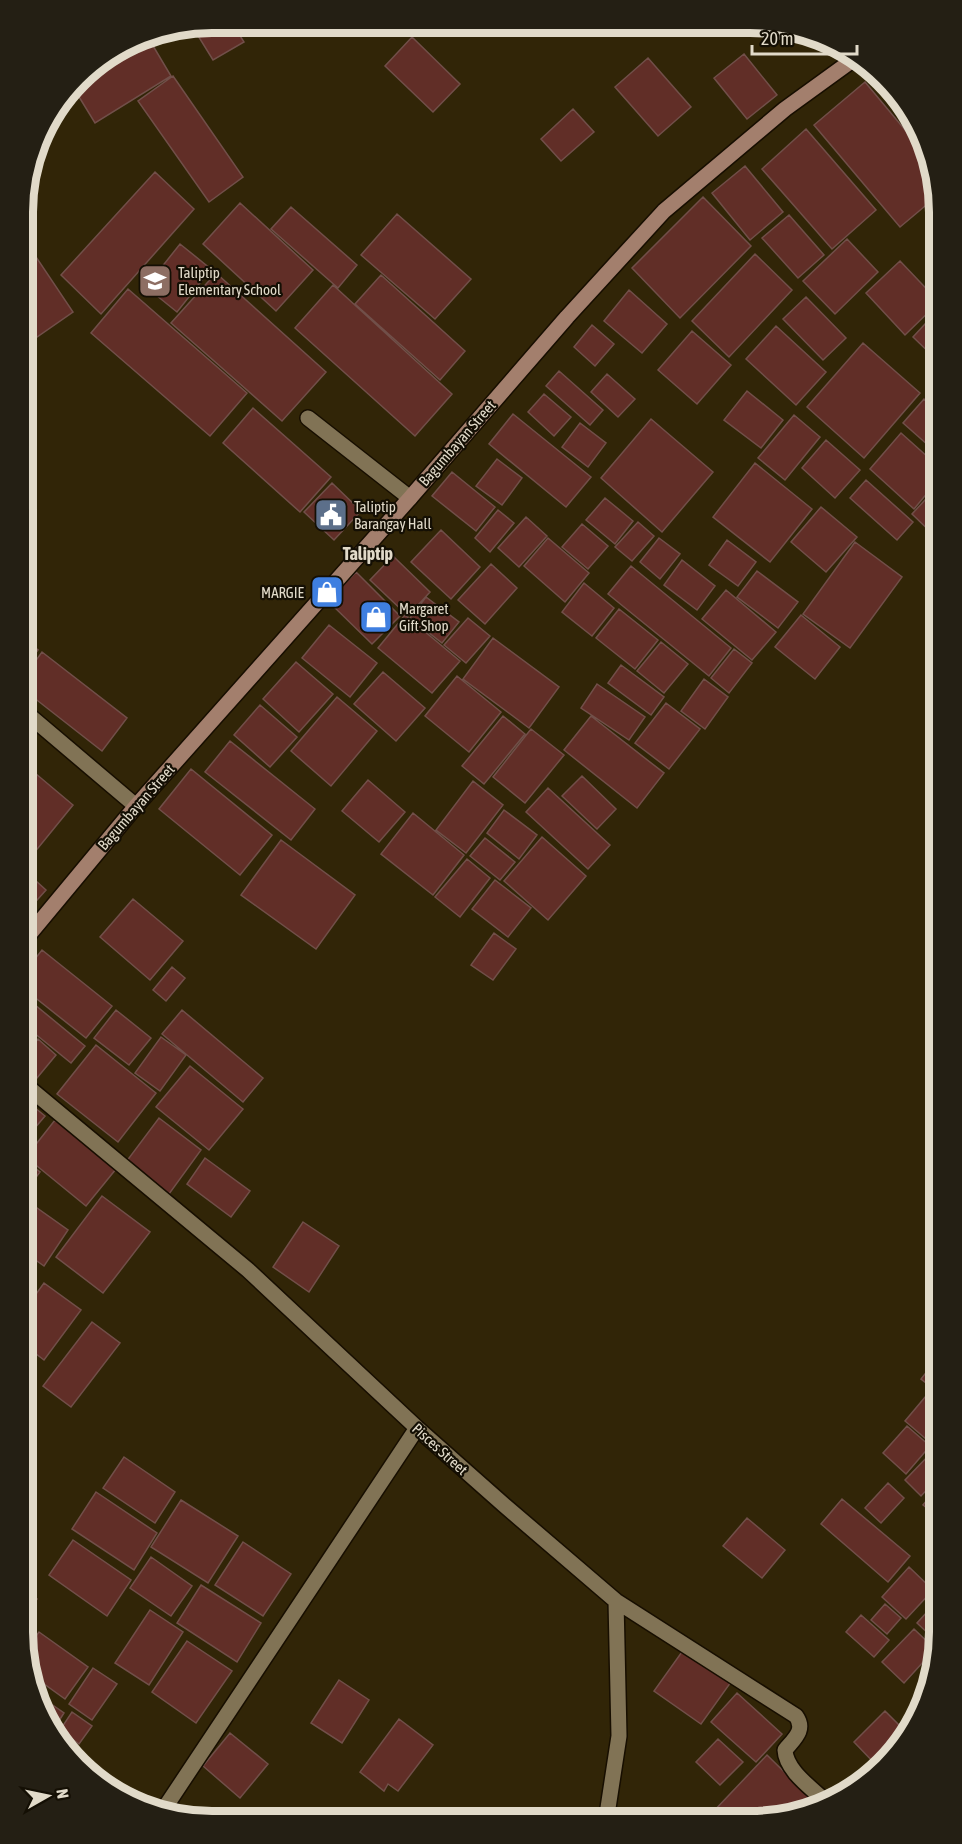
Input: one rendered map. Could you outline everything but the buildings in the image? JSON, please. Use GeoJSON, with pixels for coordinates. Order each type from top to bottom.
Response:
{"type":"FeatureCollection","features":[{"type":"Feature","properties":{"kind":"main road","name":"Bagumbayan Street"},"geometry":{"type":"LineString","coordinates":[[33,930],[136,806],[410,498],[567,317],[664,211],[785,109],[849,63]]}},
{"type":"Feature","properties":{"kind":"street"},"geometry":{"type":"LineString","coordinates":[[308,418],[410,498]]}},
{"type":"Feature","properties":{"kind":"street"},"geometry":{"type":"LineString","coordinates":[[33,719],[136,806]]}},
{"type":"Feature","properties":{"kind":"street","name":"Pisces Street"},"geometry":{"type":"LineString","coordinates":[[33,1091],[248,1270],[417,1428],[616,1601],[796,1716],[801,1723],[801,1728],[785,1750],[785,1758],[820,1796]]}},
{"type":"Feature","properties":{"kind":"street"},"geometry":{"type":"LineString","coordinates":[[167,1805],[417,1428]]}},
{"type":"Feature","properties":{"kind":"street"},"geometry":{"type":"LineString","coordinates":[[608,1811],[619,1736],[616,1601]]}},
{"type":"Feature","properties":{"kind":"place","name":"Taliptip Elementary School"},"geometry":{"type":"Point","coordinates":[155,281]}},
{"type":"Feature","properties":{"kind":"place","name":"Taliptip Barangay Hall"},"geometry":{"type":"Point","coordinates":[331,515]}},
{"type":"Feature","properties":{"kind":"place","name":"MARGIE"},"geometry":{"type":"Point","coordinates":[327,592]}},
{"type":"Feature","properties":{"kind":"place","name":"Margaret Gift Shop"},"geometry":{"type":"Point","coordinates":[376,617]}},
{"type":"Feature","properties":{"kind":"district","name":"Taliptip"},"geometry":{"type":"Point","coordinates":[368,553]}}]}
